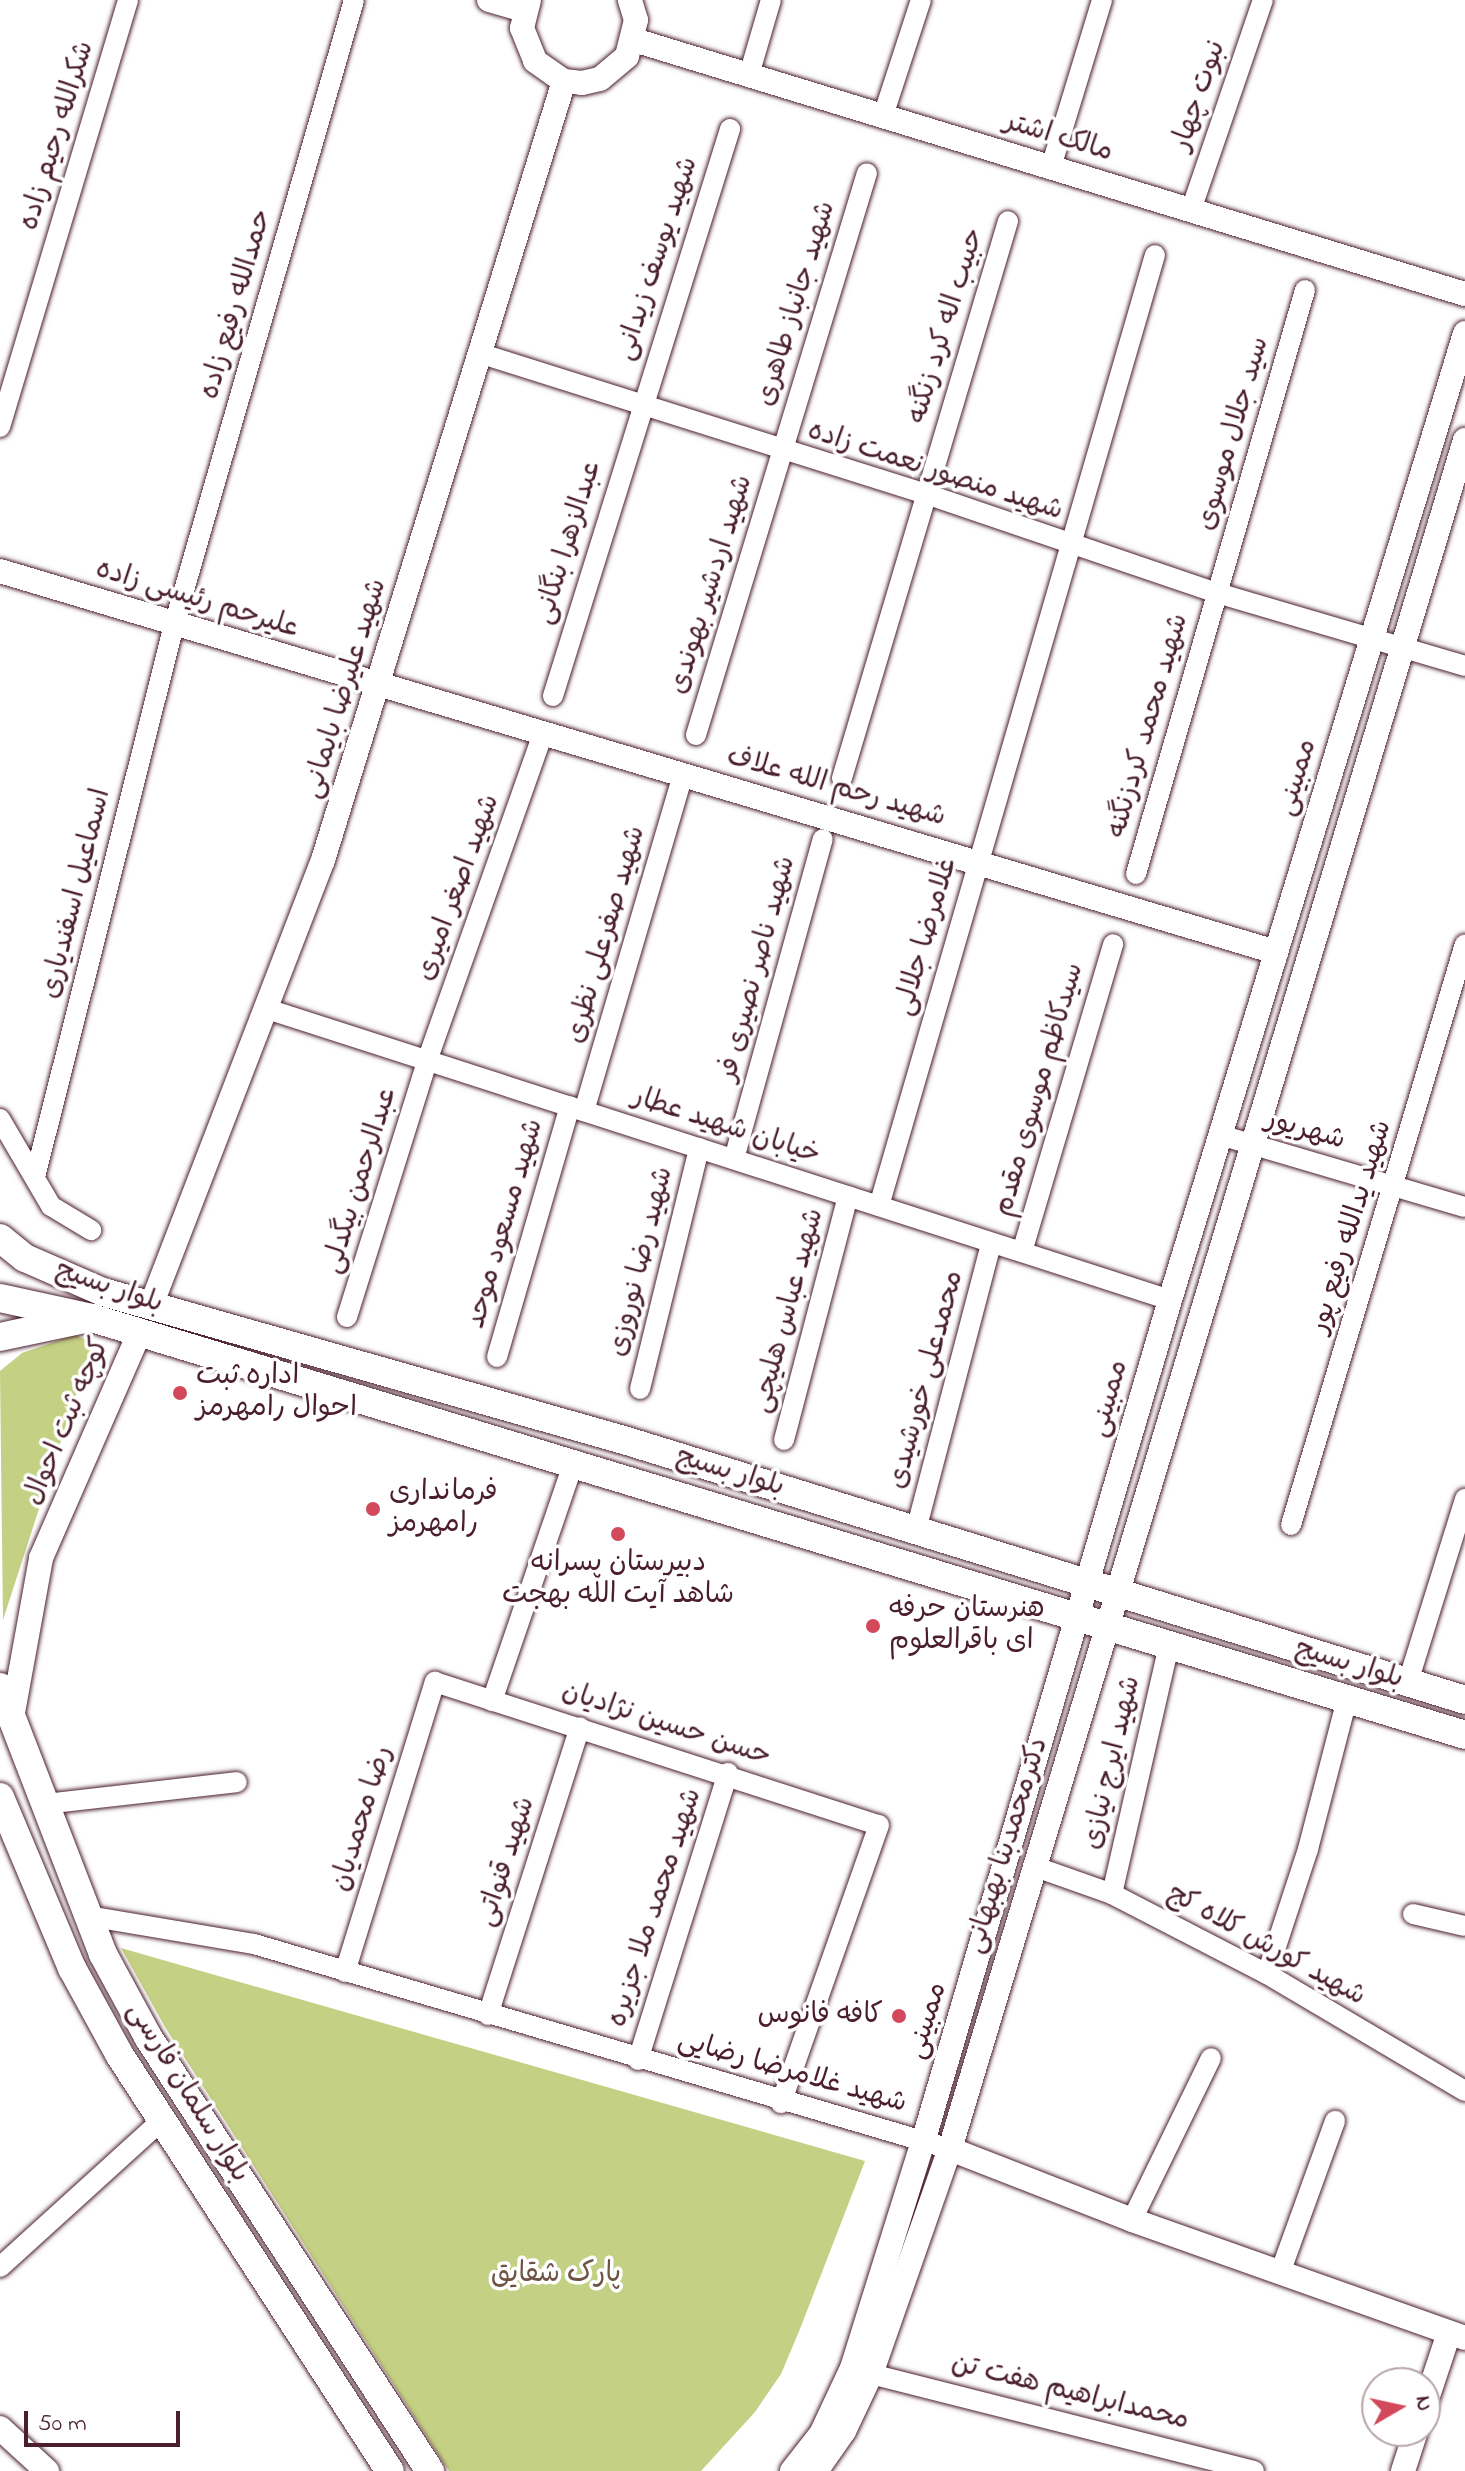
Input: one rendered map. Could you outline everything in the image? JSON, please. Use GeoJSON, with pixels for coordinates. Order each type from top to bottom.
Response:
{"type":"FeatureCollection","features":[{"type":"Feature","properties":{"kind":"main road","name":"بلوار بسیج"},"geometry":{"type":"LineString","coordinates":[[0,1238],[25,1258],[103,1292],[152,1303],[672,1455],[1465,1700]]}},
{"type":"Feature","properties":{"kind":"main road"},"geometry":{"type":"LineString","coordinates":[[5,1297],[9,1276],[25,1258]]}},
{"type":"Feature","properties":{"kind":"main road","name":"بلوار بسیج"},"geometry":{"type":"LineString","coordinates":[[5,1297],[92,1318],[138,1336],[573,1464],[660,1493],[1465,1735]]}},
{"type":"Feature","properties":{"kind":"main road"},"geometry":{"type":"LineString","coordinates":[[0,1337],[92,1318]]}},
{"type":"Feature","properties":{"kind":"main road"},"geometry":{"type":"LineString","coordinates":[[660,1493],[672,1455]]}},
{"type":"Feature","properties":{"kind":"main road","name":"بلوار سلمان فارسی"},"geometry":{"type":"LineString","coordinates":[[0,1687],[88,1916],[148,2037],[430,2471]]}},
{"type":"Feature","properties":{"kind":"main road","name":"بلوار سلمان فارسی"},"geometry":{"type":"LineString","coordinates":[[0,1797],[72,1968],[162,2120],[390,2471]]}},
{"type":"Feature","properties":{"kind":"street","name":"شکرالله رحیم زاده"},"geometry":{"type":"LineString","coordinates":[[0,427],[128,0]]}},
{"type":"Feature","properties":{"kind":"street","name":"حمدالله رفیع زاده"},"geometry":{"type":"LineString","coordinates":[[174,625],[354,0]]}},
{"type":"Feature","properties":{"kind":"street"},"geometry":{"type":"LineString","coordinates":[[489,0],[526,5],[526,46],[541,67],[564,81],[600,79],[621,63],[634,40],[630,0]]}},
{"type":"Feature","properties":{"kind":"street"},"geometry":{"type":"LineString","coordinates":[[749,75],[771,0]]}},
{"type":"Feature","properties":{"kind":"street"},"geometry":{"type":"LineString","coordinates":[[883,116],[921,0]]}},
{"type":"Feature","properties":{"kind":"street"},"geometry":{"type":"LineString","coordinates":[[1051,167],[1102,0]]}},
{"type":"Feature","properties":{"kind":"street","name":"نبوت چهار"},"geometry":{"type":"LineString","coordinates":[[1191,210],[1263,0]]}},
{"type":"Feature","properties":{"kind":"street","name":"مالک اشتر"},"geometry":{"type":"LineString","coordinates":[[634,40],[1465,294]]}},
{"type":"Feature","properties":{"kind":"street","name":"شهید علیرضا بایمانی"},"geometry":{"type":"LineString","coordinates":[[152,1303],[323,860],[564,81]]}},
{"type":"Feature","properties":{"kind":"street","name":"شهید یوسف زیدانی"},"geometry":{"type":"LineString","coordinates":[[640,405],[730,129]]}},
{"type":"Feature","properties":{"kind":"street","name":"شهید جانباز طاهری"},"geometry":{"type":"LineString","coordinates":[[781,451],[867,173]]}},
{"type":"Feature","properties":{"kind":"street","name":"حبیب اله کرد زنگنه"},"geometry":{"type":"LineString","coordinates":[[842,778],[1008,221]]}},
{"type":"Feature","properties":{"kind":"street","name":"غلامرضا جلالی"},"geometry":{"type":"LineString","coordinates":[[879,1206],[1155,255]]}},
{"type":"Feature","properties":{"kind":"street","name":"سید جلال موسوی"},"geometry":{"type":"LineString","coordinates":[[1217,593],[1305,290]]}},
{"type":"Feature","properties":{"kind":"street","name":"ممبینی"},"geometry":{"type":"LineString","coordinates":[[792,2471],[821,2434],[852,2368],[923,2142],[1170,1300],[1465,333]]}},
{"type":"Feature","properties":{"kind":"street","name":"شهید منصور نعمت زاده"},"geometry":{"type":"LineString","coordinates":[[482,354],[781,451],[926,494],[1217,593],[1465,666]]}},
{"type":"Feature","properties":{"kind":"street","name":"عبدالزهرا بنگانی"},"geometry":{"type":"LineString","coordinates":[[553,696],[640,405]]}},
{"type":"Feature","properties":{"kind":"street"},"geometry":{"type":"LineString","coordinates":[[1115,1593],[1465,440]]}},
{"type":"Feature","properties":{"kind":"street","name":"شهید اردشیر بهوندی"},"geometry":{"type":"LineString","coordinates":[[696,735],[781,451]]}},
{"type":"Feature","properties":{"kind":"street","name":"علیرحم رئیسی زاده"},"geometry":{"type":"LineString","coordinates":[[0,572],[378,686]]}},
{"type":"Feature","properties":{"kind":"street","name":"شهید محمد کردزنگنه"},"geometry":{"type":"LineString","coordinates":[[1136,874],[1217,593]]}},
{"type":"Feature","properties":{"kind":"street","name":"اسماعیل اسفندیاری"},"geometry":{"type":"LineString","coordinates":[[35,1177],[174,625]]}},
{"type":"Feature","properties":{"kind":"street","name":"شهید رحم الله علاف"},"geometry":{"type":"LineString","coordinates":[[378,686],[978,861],[1276,952]]}},
{"type":"Feature","properties":{"kind":"street","name":"شهید اصغر امیری"},"geometry":{"type":"LineString","coordinates":[[427,1061],[543,734]]}},
{"type":"Feature","properties":{"kind":"street","name":"شهید صفرعلی نظری"},"geometry":{"type":"LineString","coordinates":[[577,1108],[683,775]]}},
{"type":"Feature","properties":{"kind":"street","name":"شهید ناصر نصیری فر"},"geometry":{"type":"LineString","coordinates":[[734,1159],[823,839]]}},
{"type":"Feature","properties":{"kind":"street","name":"سیدکاظم موسوی مقدم"},"geometry":{"type":"LineString","coordinates":[[1022,1252],[1113,944]]}},
{"type":"Feature","properties":{"kind":"street","name":"شهید یدالله رفیع پور"},"geometry":{"type":"LineString","coordinates":[[1291,1525],[1465,944]]}},
{"type":"Feature","properties":{"kind":"street","name":"خیابان شهید عطار"},"geometry":{"type":"LineString","coordinates":[[264,1008],[1170,1300]]}},
{"type":"Feature","properties":{"kind":"street","name":"عبدالرحمن بیگدلی"},"geometry":{"type":"LineString","coordinates":[[347,1317],[427,1061]]}},
{"type":"Feature","properties":{"kind":"street","name":"شهید مسعود موحد"},"geometry":{"type":"LineString","coordinates":[[497,1357],[577,1108]]}},
{"type":"Feature","properties":{"kind":"street"},"geometry":{"type":"LineString","coordinates":[[0,1119],[51,1206],[91,1230]]}},
{"type":"Feature","properties":{"kind":"street","name":"شهریور"},"geometry":{"type":"LineString","coordinates":[[1220,1135],[1465,1207]]}},
{"type":"Feature","properties":{"kind":"street","name":"شهید رضا نوروزی"},"geometry":{"type":"LineString","coordinates":[[640,1389],[699,1148]]}},
{"type":"Feature","properties":{"kind":"street","name":"شهید عباس هلیچی"},"geometry":{"type":"LineString","coordinates":[[784,1440],[848,1196]]}},
{"type":"Feature","properties":{"kind":"street","name":"محمدعلی خورشیدی"},"geometry":{"type":"LineString","coordinates":[[916,1530],[991,1244]]}},
{"type":"Feature","properties":{"kind":"street","name":"کوچه ثبت احوال"},"geometry":{"type":"LineString","coordinates":[[12,1718],[41,1558],[138,1336]]}},
{"type":"Feature","properties":{"kind":"street"},"geometry":{"type":"LineString","coordinates":[[492,1701],[573,1464]]}},
{"type":"Feature","properties":{"kind":"street"},"geometry":{"type":"LineString","coordinates":[[1408,1682],[1465,1499]]}},
{"type":"Feature","properties":{"kind":"street","name":"دکترمحمدبنا بهبهانی"},"geometry":{"type":"LineString","coordinates":[[816,2471],[844,2431],[871,2374],[950,2149],[1115,1593]]}},
{"type":"Feature","properties":{"kind":"street","name":"شهید ایرج نیازی"},"geometry":{"type":"LineString","coordinates":[[1112,1894],[1169,1645]]}},
{"type":"Feature","properties":{"kind":"street","name":"حسن حسین نژادیان"},"geometry":{"type":"LineString","coordinates":[[435,1682],[728,1773],[879,1825],[781,2103]]}},
{"type":"Feature","properties":{"kind":"street","name":"رضا محمدیان"},"geometry":{"type":"LineString","coordinates":[[345,1972],[435,1682]]}},
{"type":"Feature","properties":{"kind":"street"},"geometry":{"type":"LineString","coordinates":[[1267,1974],[1308,1849],[1347,1699]]}},
{"type":"Feature","properties":{"kind":"street","name":"شهید قنواتی"},"geometry":{"type":"LineString","coordinates":[[488,2015],[580,1727]]}},
{"type":"Feature","properties":{"kind":"street","name":"شهید محمد ملا جزیره"},"geometry":{"type":"LineString","coordinates":[[638,2060],[728,1773]]}},
{"type":"Feature","properties":{"kind":"street"},"geometry":{"type":"LineString","coordinates":[[45,1804],[237,1782]]}},
{"type":"Feature","properties":{"kind":"street","name":"شهید کورش کلاه کج"},"geometry":{"type":"LineString","coordinates":[[1033,1866],[1112,1894],[1267,1974],[1465,2091]]}},
{"type":"Feature","properties":{"kind":"street"},"geometry":{"type":"LineString","coordinates":[[1413,1914],[1465,1926]]}},
{"type":"Feature","properties":{"kind":"street","name":"شهید غلامرضا رضایی"},"geometry":{"type":"LineString","coordinates":[[88,1916],[254,1944],[781,2103],[950,2149],[1132,2220],[1457,2336]]}},
{"type":"Feature","properties":{"kind":"street"},"geometry":{"type":"LineString","coordinates":[[1132,2220],[1211,2058]]}},
{"type":"Feature","properties":{"kind":"street"},"geometry":{"type":"LineString","coordinates":[[0,2267],[162,2120]]}},
{"type":"Feature","properties":{"kind":"street"},"geometry":{"type":"LineString","coordinates":[[1280,2273],[1335,2121]]}},
{"type":"Feature","properties":{"kind":"street"},"geometry":{"type":"LineString","coordinates":[[1441,2370],[1457,2336]]}},
{"type":"Feature","properties":{"kind":"street","name":"محمدابراهیم هفت تن"},"geometry":{"type":"LineString","coordinates":[[871,2374],[1254,2471]]}},
{"type":"Feature","properties":{"kind":"street"},"geometry":{"type":"LineString","coordinates":[[0,2428],[47,2471]]}},
{"type":"Feature","properties":{"kind":"street"},"geometry":{"type":"LineString","coordinates":[[1403,2471],[1411,2447]]}},
{"type":"Feature","properties":{"kind":"green space"},"geometry":{"type":"Polygon","coordinates":[[[75,1335],[93,1342],[3,1620],[0,1371],[22,1353],[75,1335]]]}},
{"type":"Feature","properties":{"kind":"green space","name":"پارک شقایق"},"geometry":{"type":"Polygon","coordinates":[[[121,1948],[865,2161],[781,2374],[755,2412],[701,2471],[449,2471],[165,2027],[121,1948]]]}},
{"type":"Feature","properties":{"kind":"place","name":"اداره ثبت احوال رامهرمز"},"geometry":{"type":"Point","coordinates":[180,1393]}},
{"type":"Feature","properties":{"kind":"place","name":"فرمانداری رامهرمز"},"geometry":{"type":"Point","coordinates":[373,1509]}},
{"type":"Feature","properties":{"kind":"place","name":"دبیرستان پسرانه شاهد آیت الله بهجت"},"geometry":{"type":"Point","coordinates":[618,1534]}},
{"type":"Feature","properties":{"kind":"place","name":"هنرستان حرفه ای باقرالعلوم"},"geometry":{"type":"Point","coordinates":[873,1626]}},
{"type":"Feature","properties":{"kind":"place","name":"کافه فانوس"},"geometry":{"type":"Point","coordinates":[899,2016]}}]}
